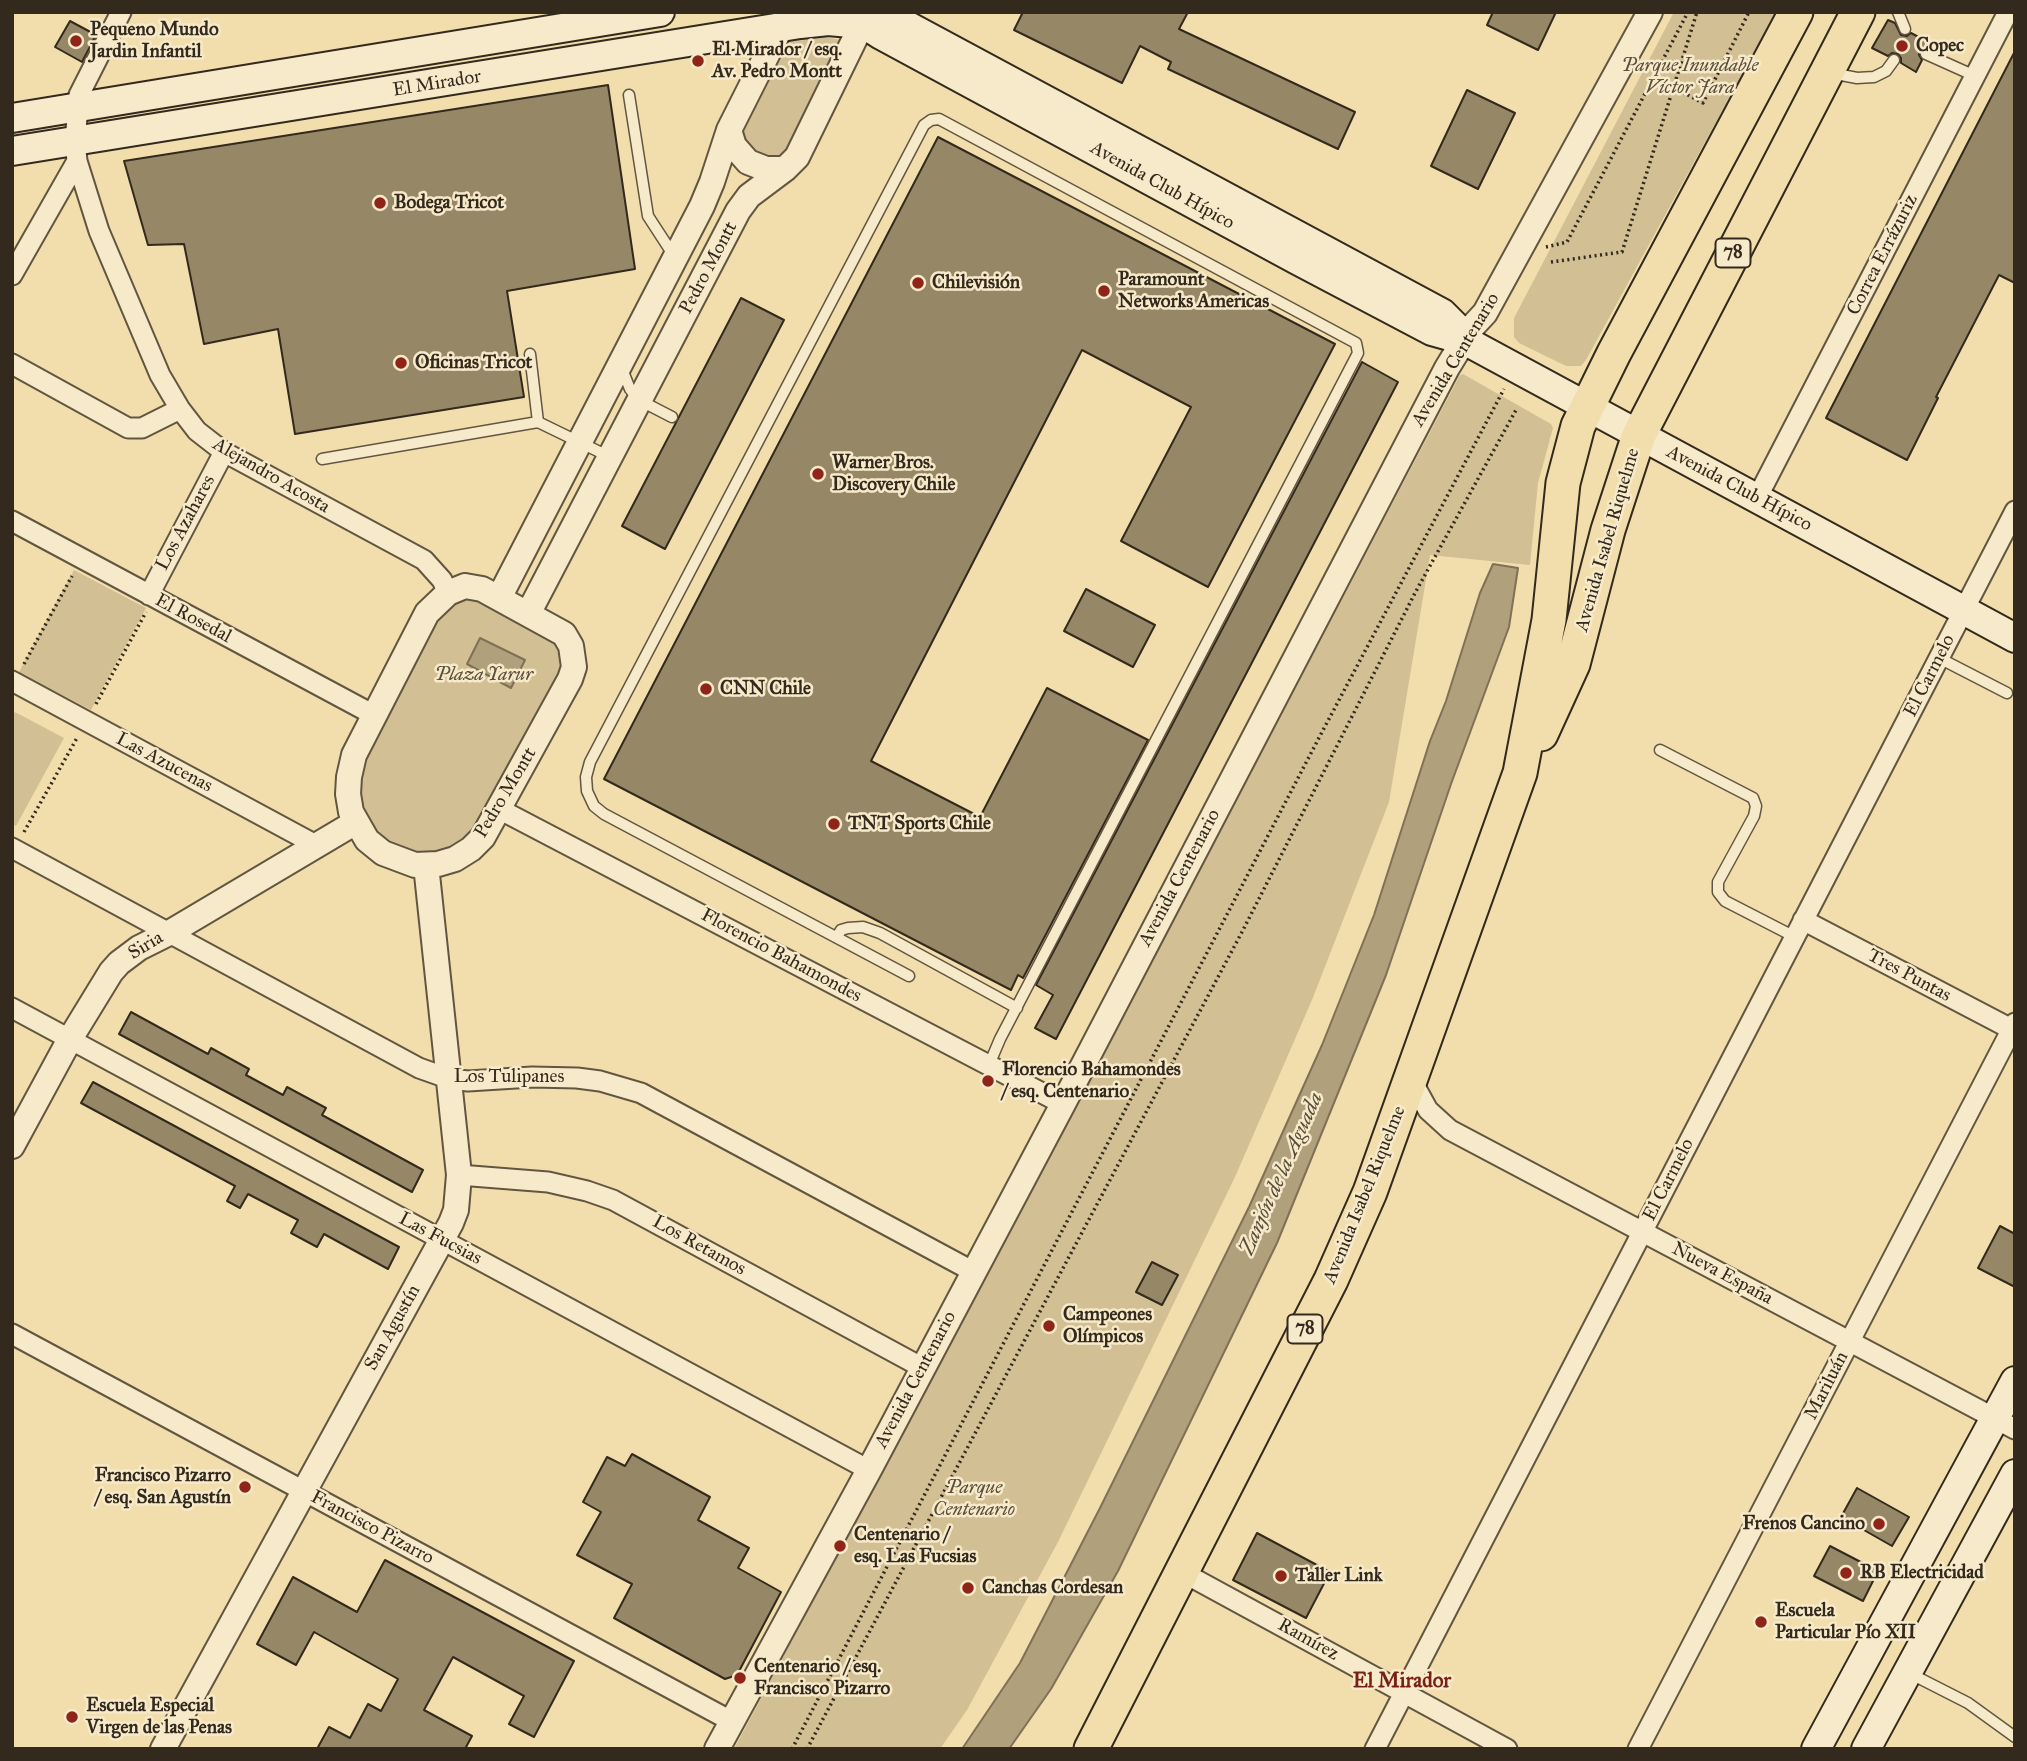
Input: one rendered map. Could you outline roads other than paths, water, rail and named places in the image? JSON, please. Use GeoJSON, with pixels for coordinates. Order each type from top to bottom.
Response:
{"type":"FeatureCollection","features":[{"type":"Feature","properties":{"kind":"highway","name":"Avenida Isabel Riquelme"},"geometry":{"type":"LineString","coordinates":[[1520,773],[1549,620],[1563,483],[1572,444],[1587,407],[1796,12]]}},
{"type":"Feature","properties":{"kind":"highway","name":"Avenida Isabel Riquelme"},"geometry":{"type":"LineString","coordinates":[[1091,1749],[1349,1242],[1412,1080],[1520,773],[1573,664],[1608,530],[1639,435],[1858,12]]}},
{"type":"Feature","properties":{"kind":"main road","name":"El Mirador"},"geometry":{"type":"LineString","coordinates":[[12,118],[660,12]]}},
{"type":"Feature","properties":{"kind":"main road","name":"El Mirador"},"geometry":{"type":"LineString","coordinates":[[12,151],[76,151],[295,107],[784,20],[828,22],[864,15]]}},
{"type":"Feature","properties":{"kind":"main road","name":"Avenida Club Hípico"},"geometry":{"type":"LineString","coordinates":[[864,15],[1302,250],[1432,331],[1464,340],[2015,638]]}},
{"type":"Feature","properties":{"kind":"main road"},"geometry":{"type":"LineString","coordinates":[[289,73],[295,107]]}},
{"type":"Feature","properties":{"kind":"main road"},"geometry":{"type":"LineString","coordinates":[[1816,1749],[1868,1652],[2005,1424],[2015,1381]]}},
{"type":"Feature","properties":{"kind":"main road"},"geometry":{"type":"LineString","coordinates":[[1866,1749],[2015,1474]]}},
{"type":"Feature","properties":{"kind":"main road"},"geometry":{"type":"LineString","coordinates":[[1868,1652],[1908,1672]]}},
{"type":"Feature","properties":{"kind":"street"},"geometry":{"type":"LineString","coordinates":[[12,275],[76,151],[76,107],[86,79],[121,12]]}},
{"type":"Feature","properties":{"kind":"street","name":"Avenida Centenario"},"geometry":{"type":"LineString","coordinates":[[717,1749],[1063,1104],[1447,368],[1485,313],[1650,12]]}},
{"type":"Feature","properties":{"kind":"street","name":"Correa Errázuriz"},"geometry":{"type":"LineString","coordinates":[[1756,498],[2008,12]]}},
{"type":"Feature","properties":{"kind":"street","name":"Pedro Montt"},"geometry":{"type":"LineString","coordinates":[[528,614],[743,203],[785,169],[803,147],[864,15]]}},
{"type":"Feature","properties":{"kind":"street","name":"Pedro Montt"},"geometry":{"type":"LineString","coordinates":[[499,598],[712,182],[729,130],[784,20]]}},
{"type":"Feature","properties":{"kind":"street"},"geometry":{"type":"LineString","coordinates":[[729,130],[734,146],[748,162],[766,169],[785,169]]}},
{"type":"Feature","properties":{"kind":"street","name":"Alejandro Acosta"},"geometry":{"type":"LineString","coordinates":[[76,151],[92,211],[116,275],[160,375],[197,431],[223,452],[424,560],[442,580],[448,593]]}},
{"type":"Feature","properties":{"kind":"street"},"geometry":{"type":"LineString","coordinates":[[12,364],[128,428],[142,428],[180,409]]}},
{"type":"Feature","properties":{"kind":"street","name":"Los Azahares"},"geometry":{"type":"LineString","coordinates":[[149,595],[223,452]]}},
{"type":"Feature","properties":{"kind":"street","name":"El Carmelo"},"geometry":{"type":"LineString","coordinates":[[1375,1749],[2015,512]]}},
{"type":"Feature","properties":{"kind":"street","name":"El Rosedal"},"geometry":{"type":"LineString","coordinates":[[12,522],[374,715]]}},
{"type":"Feature","properties":{"kind":"street","name":"Pedro Montt"},"geometry":{"type":"LineString","coordinates":[[458,587],[473,587],[499,598],[564,634],[571,646],[574,667],[570,679],[483,836],[471,849],[455,859],[426,865],[402,862],[383,853],[367,840],[356,822],[348,794],[354,755],[427,613],[458,587]]}},
{"type":"Feature","properties":{"kind":"street","name":"Las Azucenas"},"geometry":{"type":"LineString","coordinates":[[13,681],[316,845]]}},
{"type":"Feature","properties":{"kind":"street","name":"Florencio Bahamondes"},"geometry":{"type":"LineString","coordinates":[[499,809],[1063,1104]]}},
{"type":"Feature","properties":{"kind":"street","name":"Siria"},"geometry":{"type":"LineString","coordinates":[[12,1146],[70,1039],[111,972],[139,948],[356,822]]}},
{"type":"Feature","properties":{"kind":"street","name":"Los Tulipanes"},"geometry":{"type":"LineString","coordinates":[[12,848],[419,1068],[450,1079],[474,1081],[554,1077],[600,1081],[632,1090],[974,1272]]}},
{"type":"Feature","properties":{"kind":"street","name":"San Agustín"},"geometry":{"type":"LineString","coordinates":[[163,1749],[456,1210],[459,1175],[426,865]]}},
{"type":"Feature","properties":{"kind":"street","name":"Tres Puntas"},"geometry":{"type":"LineString","coordinates":[[1799,929],[2014,1028]]}},
{"type":"Feature","properties":{"kind":"street","name":"Las Fucsias"},"geometry":{"type":"LineString","coordinates":[[12,1008],[869,1470]]}},
{"type":"Feature","properties":{"kind":"street","name":"Mariluán"},"geometry":{"type":"LineString","coordinates":[[1639,1749],[2014,1028]]}},
{"type":"Feature","properties":{"kind":"street","name":"Nueva España"},"geometry":{"type":"LineString","coordinates":[[1412,1080],[1428,1110],[1450,1130],[2005,1424]]}},
{"type":"Feature","properties":{"kind":"street","name":"Los Retamos"},"geometry":{"type":"LineString","coordinates":[[459,1175],[548,1182],[614,1200],[923,1368]]}},
{"type":"Feature","properties":{"kind":"street","name":"Francisco Pizarro"},"geometry":{"type":"LineString","coordinates":[[12,1334],[731,1721]]}},
{"type":"Feature","properties":{"kind":"street","name":"Ramírez"},"geometry":{"type":"LineString","coordinates":[[1182,1572],[1507,1749]]}},
{"type":"Feature","properties":{"kind":"lane"},"geometry":{"type":"LineString","coordinates":[[1898,12],[1905,29]]}},
{"type":"Feature","properties":{"kind":"lane"},"geometry":{"type":"LineString","coordinates":[[1926,54],[1975,76]]}},
{"type":"Feature","properties":{"kind":"lane"},"geometry":{"type":"LineString","coordinates":[[1827,72],[1857,78],[1874,76],[1886,71],[1894,60]]}},
{"type":"Feature","properties":{"kind":"lane"},"geometry":{"type":"LineString","coordinates":[[629,95],[649,216],[675,257]]}},
{"type":"Feature","properties":{"kind":"lane"},"geometry":{"type":"LineString","coordinates":[[909,976],[604,814],[594,806],[587,791],[586,777],[597,750],[924,125],[931,120],[939,120],[1356,343],[1358,353],[989,1065]]}},
{"type":"Feature","properties":{"kind":"lane"},"geometry":{"type":"LineString","coordinates":[[530,354],[538,422]]}},
{"type":"Feature","properties":{"kind":"lane"},"geometry":{"type":"LineString","coordinates":[[621,361],[625,381],[639,400],[672,417]]}},
{"type":"Feature","properties":{"kind":"lane"},"geometry":{"type":"LineString","coordinates":[[321,459],[538,422],[610,457]]}},
{"type":"Feature","properties":{"kind":"lane"},"geometry":{"type":"LineString","coordinates":[[1939,658],[2007,693]]}},
{"type":"Feature","properties":{"kind":"lane"},"geometry":{"type":"LineString","coordinates":[[1660,750],[1753,798],[1756,806],[1754,816],[1718,882],[1718,892],[1725,901],[1799,929]]}},
{"type":"Feature","properties":{"kind":"lane"},"geometry":{"type":"LineString","coordinates":[[837,937],[841,930],[848,928],[863,927],[880,933],[1017,1008]]}},
{"type":"Feature","properties":{"kind":"lane"},"geometry":{"type":"LineString","coordinates":[[1908,1672],[1968,1703],[2015,1737]]}},
{"type":"Feature","properties":{"kind":"water","name":"Zanjón de la Aguada"},"geometry":{"type":"Polygon","coordinates":[[[1493,564],[1518,568],[1509,627],[1451,784],[1386,975],[1277,1243],[1118,1571],[1051,1689],[1009,1749],[962,1749],[1020,1663],[1100,1508],[1249,1207],[1322,1045],[1374,915],[1480,593],[1493,564]]]}},
{"type":"Feature","properties":{"kind":"water"},"geometry":{"type":"Polygon","coordinates":[[[480,638],[525,660],[511,688],[467,664],[480,638]]]}},
{"type":"Feature","properties":{"kind":"place","name":"Pequeno Mundo Jardin Infantil"},"geometry":{"type":"Point","coordinates":[76,41]}},
{"type":"Feature","properties":{"kind":"place","name":"Copec"},"geometry":{"type":"Point","coordinates":[1902,46]}},
{"type":"Feature","properties":{"kind":"place","name":"El Mirador / esq. Av. Pedro Montt"},"geometry":{"type":"Point","coordinates":[698,61]}},
{"type":"Feature","properties":{"kind":"place","name":"Bodega Tricot"},"geometry":{"type":"Point","coordinates":[380,203]}},
{"type":"Feature","properties":{"kind":"place","name":"Chilevisión"},"geometry":{"type":"Point","coordinates":[918,283]}},
{"type":"Feature","properties":{"kind":"place","name":"Paramount Networks Americas"},"geometry":{"type":"Point","coordinates":[1104,291]}},
{"type":"Feature","properties":{"kind":"place","name":"Oficinas Tricot"},"geometry":{"type":"Point","coordinates":[401,363]}},
{"type":"Feature","properties":{"kind":"place","name":"Warner Bros. Discovery Chile"},"geometry":{"type":"Point","coordinates":[818,474]}},
{"type":"Feature","properties":{"kind":"place","name":"CNN Chile"},"geometry":{"type":"Point","coordinates":[706,689]}},
{"type":"Feature","properties":{"kind":"place","name":"TNT Sports Chile"},"geometry":{"type":"Point","coordinates":[834,824]}},
{"type":"Feature","properties":{"kind":"place","name":"Florencio Bahamondes / esq. Centenario"},"geometry":{"type":"Point","coordinates":[988,1081]}},
{"type":"Feature","properties":{"kind":"place","name":"Campeones Olímpicos"},"geometry":{"type":"Point","coordinates":[1049,1326]}},
{"type":"Feature","properties":{"kind":"place","name":"Francisco Pizarro / esq. San Agustín"},"geometry":{"type":"Point","coordinates":[245,1487]}},
{"type":"Feature","properties":{"kind":"place","name":"Frenos Cancino"},"geometry":{"type":"Point","coordinates":[1879,1524]}},
{"type":"Feature","properties":{"kind":"place","name":"Centenario / esq. Las Fucsias"},"geometry":{"type":"Point","coordinates":[840,1546]}},
{"type":"Feature","properties":{"kind":"place","name":"RB Electricidad"},"geometry":{"type":"Point","coordinates":[1846,1573]}},
{"type":"Feature","properties":{"kind":"place","name":"Taller Link"},"geometry":{"type":"Point","coordinates":[1281,1576]}},
{"type":"Feature","properties":{"kind":"place","name":"Canchas Cordesan"},"geometry":{"type":"Point","coordinates":[968,1588]}},
{"type":"Feature","properties":{"kind":"place","name":"Escuela Particular Pío XII"},"geometry":{"type":"Point","coordinates":[1761,1622]}},
{"type":"Feature","properties":{"kind":"place","name":"Centenario / esq. Francisco Pizarro"},"geometry":{"type":"Point","coordinates":[740,1678]}},
{"type":"Feature","properties":{"kind":"place","name":"Escuela Especial Virgen de las Penas"},"geometry":{"type":"Point","coordinates":[72,1717]}},
{"type":"Feature","properties":{"kind":"district","name":"El Mirador"},"geometry":{"type":"Point","coordinates":[1402,1682]}},
{"type":"Feature","properties":{"kind":"park label","name":"Parque Inundable Víctor Jara"},"geometry":{"type":"Point","coordinates":[1690,77]}},
{"type":"Feature","properties":{"kind":"park label","name":"Plaza Yarur"},"geometry":{"type":"Point","coordinates":[484,675]}},
{"type":"Feature","properties":{"kind":"park label","name":"Parque Centenario"},"geometry":{"type":"Point","coordinates":[974,1499]}}]}
